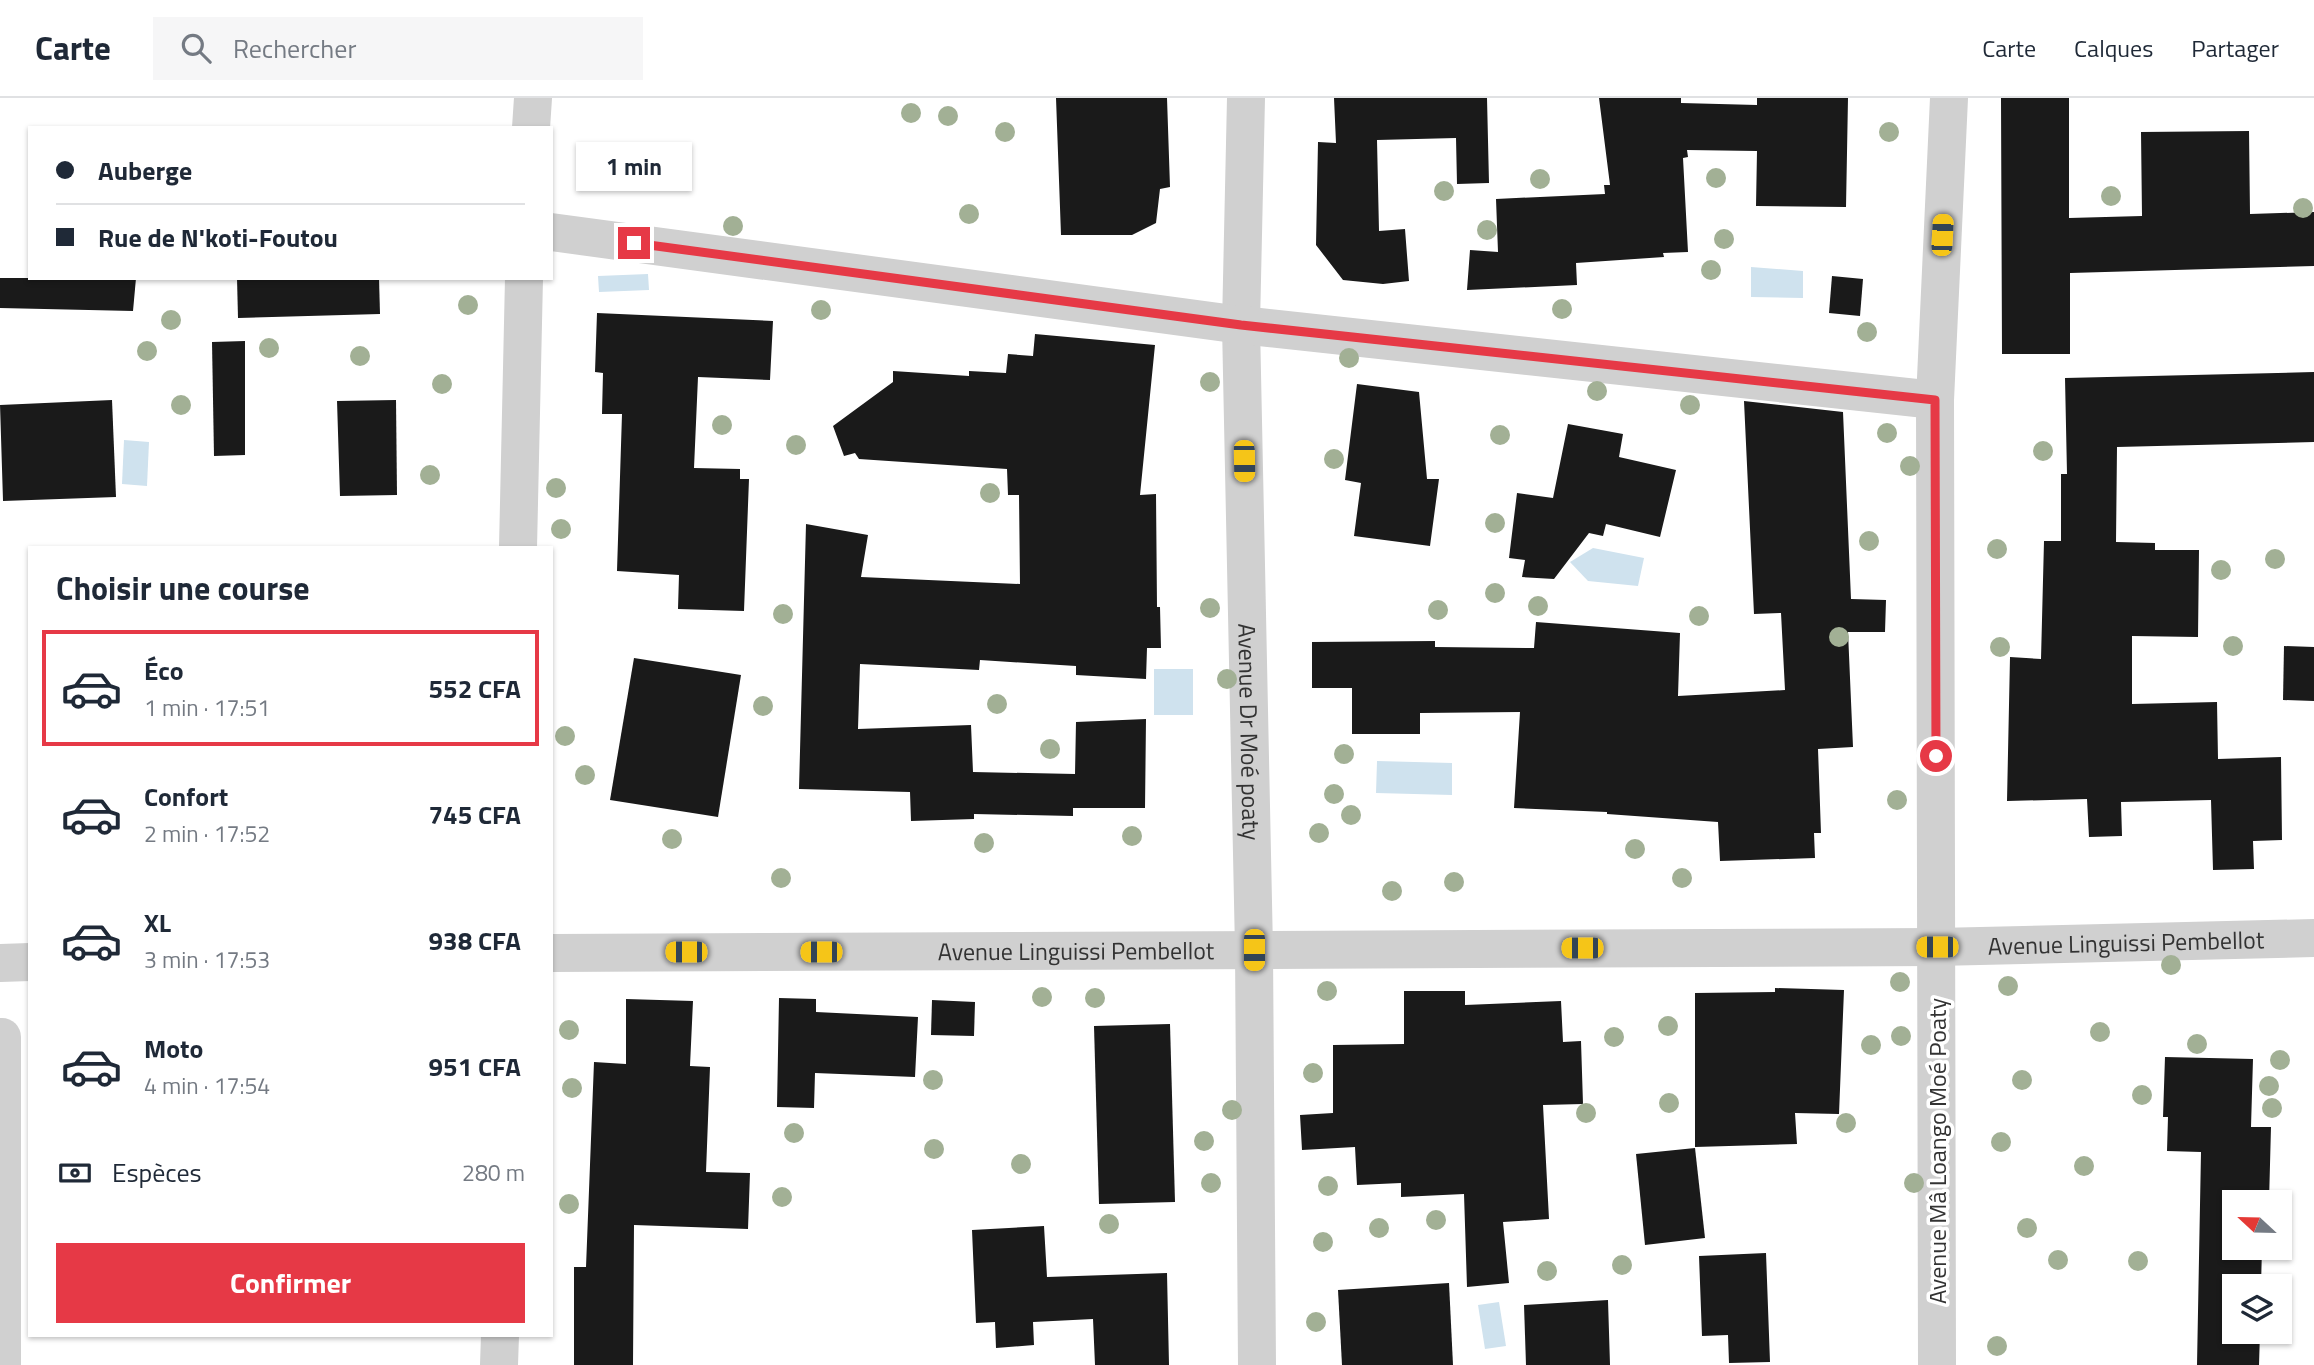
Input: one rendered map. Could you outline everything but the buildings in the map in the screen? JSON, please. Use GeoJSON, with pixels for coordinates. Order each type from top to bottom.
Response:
{"type":"FeatureCollection","features":[{"type":"Feature","properties":{"kind":"street"},"geometry":{"type":"LineString","coordinates":[[531,126],[533,98]]}},
{"type":"Feature","properties":{"kind":"street","name":"Avenue Dr Moé poaty"},"geometry":{"type":"LineString","coordinates":[[1246,98],[1241,325],[1254,950],[1257,1365]]}},
{"type":"Feature","properties":{"kind":"street","name":"Avenue Mâ Loango Moé Poaty"},"geometry":{"type":"LineString","coordinates":[[1937,1365],[1935,400],[1949,98]]}},
{"type":"Feature","properties":{"kind":"street"},"geometry":{"type":"LineString","coordinates":[[553,232],[1241,325],[1935,400]]}},
{"type":"Feature","properties":{"kind":"street"},"geometry":{"type":"LineString","coordinates":[[518,546],[524,280]]}},
{"type":"Feature","properties":{"kind":"street","name":"Avenue Linguissi Pembellot"},"geometry":{"type":"LineString","coordinates":[[553,953],[1937,947],[2314,938]]}},
{"type":"Feature","properties":{"kind":"street"},"geometry":{"type":"LineString","coordinates":[[0,963],[28,962]]}},
{"type":"Feature","properties":{"kind":"street"},"geometry":{"type":"LineString","coordinates":[[2,1037],[2,1365]]}},
{"type":"Feature","properties":{"kind":"street"},"geometry":{"type":"LineString","coordinates":[[499,1365],[500,1337]]}},
{"type":"Feature","properties":{"kind":"water"},"geometry":{"type":"Polygon","coordinates":[[[1751,267],[1803,271],[1803,298],[1751,297],[1751,267]]]}},
{"type":"Feature","properties":{"kind":"water"},"geometry":{"type":"Polygon","coordinates":[[[648,274],[649,290],[599,292],[598,276],[648,274]]]}},
{"type":"Feature","properties":{"kind":"water"},"geometry":{"type":"Polygon","coordinates":[[[124,440],[149,442],[147,486],[122,484],[124,440]]]}},
{"type":"Feature","properties":{"kind":"water"},"geometry":{"type":"Polygon","coordinates":[[[1593,548],[1644,558],[1638,586],[1588,581],[1570,562],[1593,548]]]}},
{"type":"Feature","properties":{"kind":"water"},"geometry":{"type":"Polygon","coordinates":[[[1154,669],[1193,669],[1193,715],[1154,715],[1154,669]]]}},
{"type":"Feature","properties":{"kind":"water"},"geometry":{"type":"Polygon","coordinates":[[[1377,761],[1452,763],[1452,795],[1376,793],[1377,761]]]}},
{"type":"Feature","properties":{"kind":"water"},"geometry":{"type":"Polygon","coordinates":[[[1499,1302],[1506,1346],[1485,1349],[1478,1305],[1499,1302]]]}},
{"type":"Feature","properties":{"kind":"route"},"geometry":{"type":"LineString","coordinates":[[634,243],[1241,325],[1935,400],[1936,756]]}}]}
